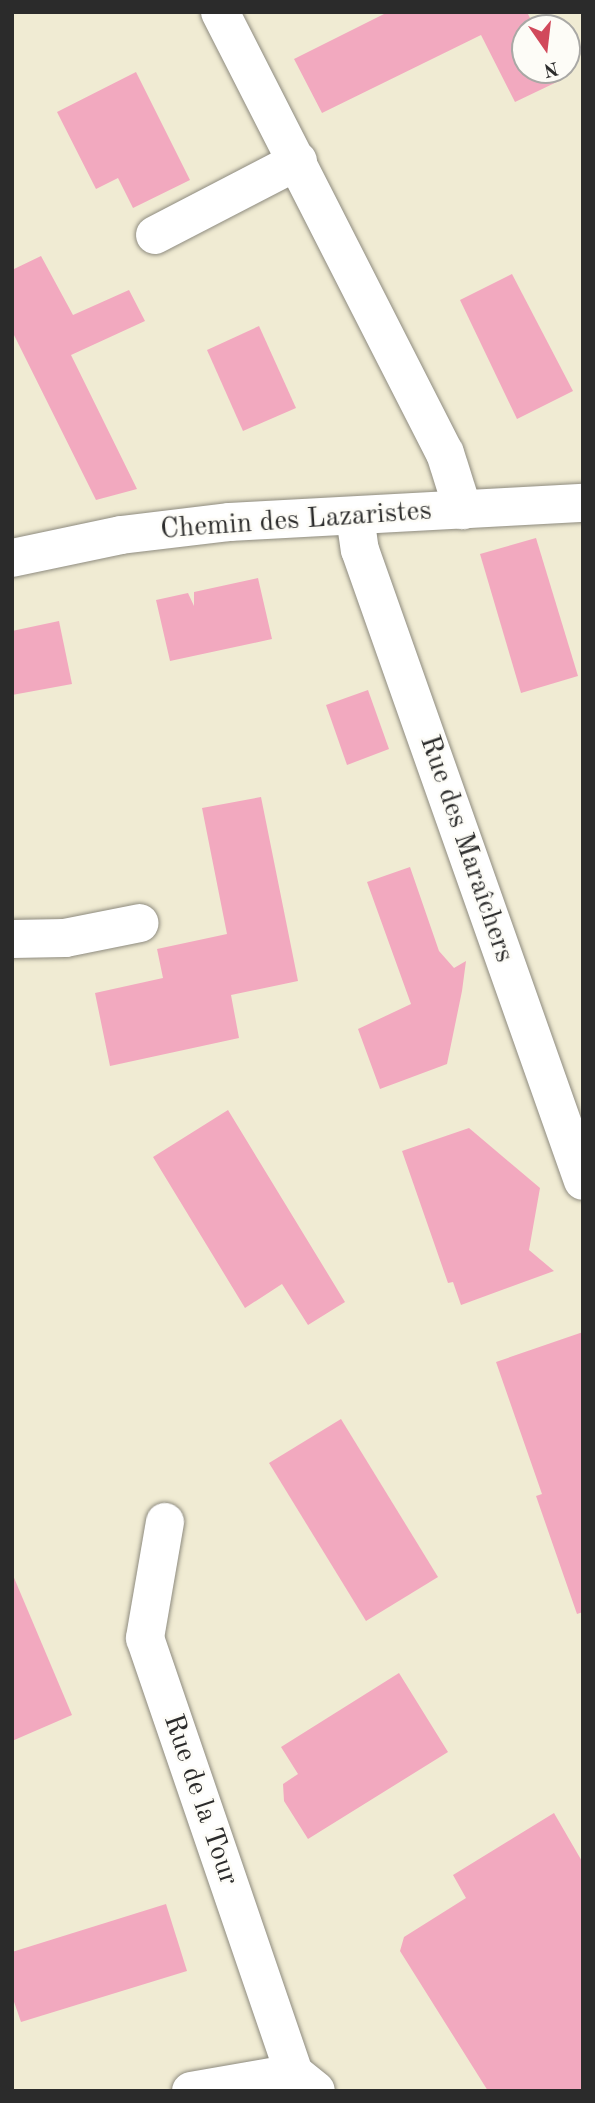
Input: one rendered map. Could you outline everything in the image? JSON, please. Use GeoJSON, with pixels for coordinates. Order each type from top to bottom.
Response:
{"type":"FeatureCollection","features":[{"type":"Feature","properties":{"kind":"street"},"geometry":{"type":"LineString","coordinates":[[220,12],[445,453],[463,510]]}},
{"type":"Feature","properties":{"kind":"street"},"geometry":{"type":"LineString","coordinates":[[155,235],[298,161]]}},
{"type":"Feature","properties":{"kind":"street","name":"Chemin des Lazaristes"},"geometry":{"type":"LineString","coordinates":[[12,558],[121,535],[230,522],[583,503]]}},
{"type":"Feature","properties":{"kind":"street","name":"Rue des Maraîchers"},"geometry":{"type":"LineString","coordinates":[[355,516],[360,551],[583,1181]]}},
{"type":"Feature","properties":{"kind":"street"},"geometry":{"type":"LineString","coordinates":[[12,939],[65,938],[140,923]]}},
{"type":"Feature","properties":{"kind":"street","name":"Rue de la Tour"},"geometry":{"type":"LineString","coordinates":[[165,1522],[145,1638],[305,2082],[191,2091]]}},
{"type":"Feature","properties":{"kind":"building"},"geometry":{"type":"Polygon","coordinates":[[[388,12],[527,12],[528,14],[511,14],[511,84],[553,84],[515,102],[481,35],[322,113],[294,59],[388,12]]]}},
{"type":"Feature","properties":{"kind":"building"},"geometry":{"type":"Polygon","coordinates":[[[136,72],[190,180],[133,208],[118,178],[96,189],[57,112],[136,72]]]}},
{"type":"Feature","properties":{"kind":"building"},"geometry":{"type":"Polygon","coordinates":[[[41,256],[73,315],[129,290],[145,321],[71,355],[137,489],[96,500],[12,331],[12,270],[41,256]]]}},
{"type":"Feature","properties":{"kind":"building"},"geometry":{"type":"Polygon","coordinates":[[[512,274],[573,391],[517,419],[460,300],[512,274]]]}},
{"type":"Feature","properties":{"kind":"building"},"geometry":{"type":"Polygon","coordinates":[[[259,326],[296,408],[243,431],[207,350],[259,326]]]}},
{"type":"Feature","properties":{"kind":"building"},"geometry":{"type":"Polygon","coordinates":[[[536,538],[578,676],[521,693],[480,554],[536,538]]]}},
{"type":"Feature","properties":{"kind":"building"},"geometry":{"type":"Polygon","coordinates":[[[258,578],[272,639],[170,661],[156,600],[188,593],[194,606],[194,592],[258,578]]]}},
{"type":"Feature","properties":{"kind":"building"},"geometry":{"type":"Polygon","coordinates":[[[59,621],[72,684],[12,695],[12,631],[59,621]]]}},
{"type":"Feature","properties":{"kind":"building"},"geometry":{"type":"Polygon","coordinates":[[[368,690],[389,749],[347,765],[326,705],[368,690]]]}},
{"type":"Feature","properties":{"kind":"building"},"geometry":{"type":"Polygon","coordinates":[[[261,797],[298,981],[231,995],[239,1038],[110,1066],[95,993],[163,978],[157,949],[227,934],[202,808],[261,797]]]}},
{"type":"Feature","properties":{"kind":"building"},"geometry":{"type":"Polygon","coordinates":[[[410,867],[439,951],[454,968],[466,961],[462,991],[447,1064],[380,1089],[358,1029],[411,1004],[367,882],[410,867]]]}},
{"type":"Feature","properties":{"kind":"building"},"geometry":{"type":"Polygon","coordinates":[[[228,1110],[345,1302],[308,1325],[282,1284],[245,1308],[153,1157],[228,1110]]]}},
{"type":"Feature","properties":{"kind":"building"},"geometry":{"type":"Polygon","coordinates":[[[469,1128],[540,1188],[529,1250],[554,1271],[461,1305],[453,1282],[448,1283],[402,1151],[469,1128]]]}},
{"type":"Feature","properties":{"kind":"building"},"geometry":{"type":"Polygon","coordinates":[[[583,1332],[583,1612],[577,1614],[536,1496],[542,1494],[496,1362],[583,1332]]]}},
{"type":"Feature","properties":{"kind":"building"},"geometry":{"type":"Polygon","coordinates":[[[341,1419],[438,1577],[366,1621],[269,1463],[341,1419]]]}},
{"type":"Feature","properties":{"kind":"building"},"geometry":{"type":"Polygon","coordinates":[[[12,1573],[72,1715],[12,1741],[12,1573]]]}},
{"type":"Feature","properties":{"kind":"building"},"geometry":{"type":"Polygon","coordinates":[[[399,1673],[448,1752],[308,1839],[284,1801],[283,1784],[298,1774],[281,1747],[399,1673]]]}},
{"type":"Feature","properties":{"kind":"building"},"geometry":{"type":"Polygon","coordinates":[[[554,1813],[583,1863],[583,2091],[488,2091],[400,1951],[404,1937],[466,1898],[453,1875],[554,1813]]]}},
{"type":"Feature","properties":{"kind":"building"},"geometry":{"type":"Polygon","coordinates":[[[166,1904],[187,1971],[21,2022],[12,1996],[12,1952],[166,1904]]]}}]}
